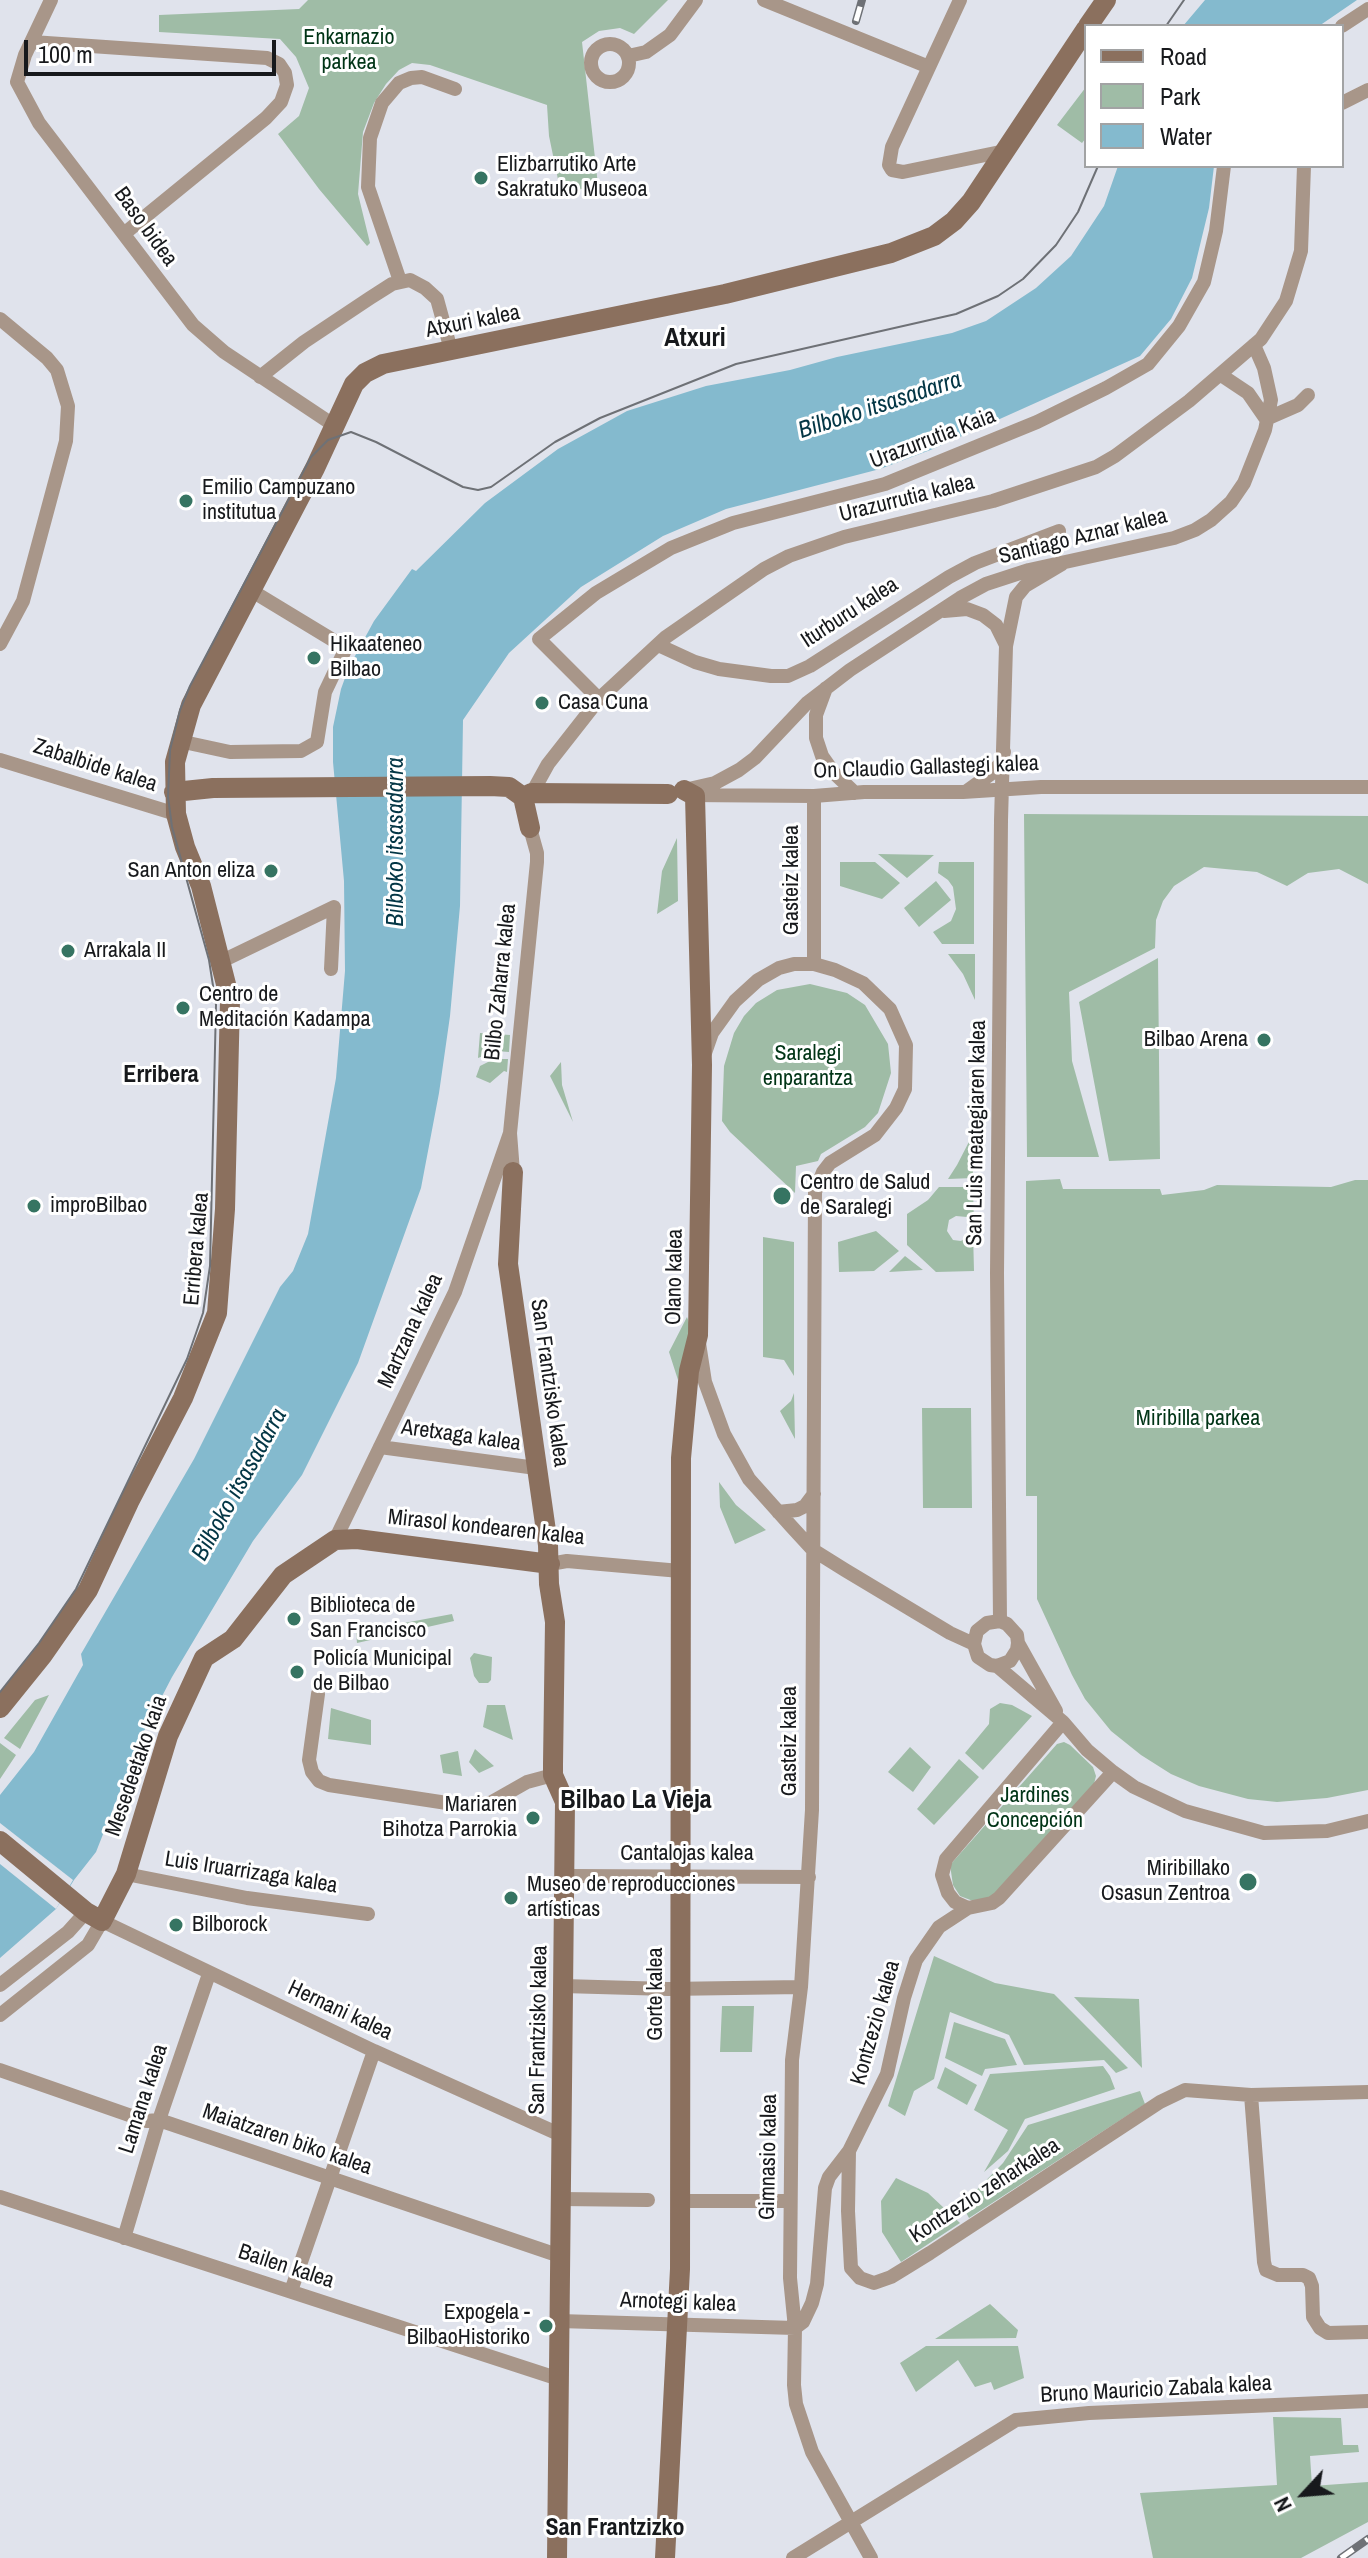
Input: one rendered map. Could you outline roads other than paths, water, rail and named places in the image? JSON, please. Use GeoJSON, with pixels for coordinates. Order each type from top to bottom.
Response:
{"type":"FeatureCollection","features":[{"type":"Feature","properties":{"kind":"street","name":"Baso bidea"},"geometry":{"type":"LineString","coordinates":[[51,0],[17,82],[39,123],[193,325],[260,377],[335,426]]}},
{"type":"Feature","properties":{"kind":"street"},"geometry":{"type":"LineString","coordinates":[[628,56],[646,52],[670,35],[696,0]]}},
{"type":"Feature","properties":{"kind":"street"},"geometry":{"type":"LineString","coordinates":[[764,0],[929,67]]}},
{"type":"Feature","properties":{"kind":"street"},"geometry":{"type":"LineString","coordinates":[[960,0],[888,160],[892,170],[903,172],[1005,151]]}},
{"type":"Feature","properties":{"kind":"street","name":"Atxuri kalea"},"geometry":{"type":"LineString","coordinates":[[1090,24],[1106,0]]}},
{"type":"Feature","properties":{"kind":"street"},"geometry":{"type":"LineString","coordinates":[[1344,25],[1368,9]]}},
{"type":"Feature","properties":{"kind":"street","name":"Atxuri kalea"},"geometry":{"type":"LineString","coordinates":[[174,792],[179,741],[191,705],[252,591],[347,397],[365,373],[383,364],[725,294],[891,253],[934,236],[954,221],[978,193],[1084,32]]}},
{"type":"Feature","properties":{"kind":"street"},"geometry":{"type":"LineString","coordinates":[[32,42],[267,58],[279,64],[285,73],[287,85],[281,102],[266,118],[125,233]]}},
{"type":"Feature","properties":{"kind":"street"},"geometry":{"type":"LineString","coordinates":[[400,281],[368,187],[372,130],[382,103],[399,83],[422,77],[455,89]]}},
{"type":"Feature","properties":{"kind":"street"},"geometry":{"type":"LineString","coordinates":[[1344,102],[1368,90]]}},
{"type":"Feature","properties":{"kind":"street","name":"Urazurrutia Kaia"},"geometry":{"type":"LineString","coordinates":[[599,699],[539,639],[596,593],[671,548],[733,523],[885,484],[1037,422],[1148,364],[1179,326],[1204,282],[1216,231],[1224,168]]}},
{"type":"Feature","properties":{"kind":"street","name":"Urazurrutia kalea"},"geometry":{"type":"LineString","coordinates":[[527,795],[565,740],[599,699],[658,645],[733,589],[789,556],[844,537],[993,501],[1096,467],[1115,456],[1221,375],[1261,339],[1286,301],[1301,251],[1304,168]]}},
{"type":"Feature","properties":{"kind":"street"},"geometry":{"type":"LineString","coordinates":[[260,377],[304,342],[400,281],[410,280],[437,299],[451,350]]}},
{"type":"Feature","properties":{"kind":"street"},"geometry":{"type":"LineString","coordinates":[[0,319],[57,370],[68,406],[66,441],[23,601],[0,644]]}},
{"type":"Feature","properties":{"kind":"street","name":"Santiago Aznar kalea"},"geometry":{"type":"LineString","coordinates":[[682,793],[717,783],[755,758],[826,687],[986,584],[1029,570],[1174,538],[1211,520],[1231,502],[1244,483],[1261,443],[1271,400],[1264,368],[1254,345]]}},
{"type":"Feature","properties":{"kind":"street"},"geometry":{"type":"LineString","coordinates":[[1221,375],[1248,393],[1266,419],[1298,405],[1308,395]]}},
{"type":"Feature","properties":{"kind":"street","name":"Iturburu kalea"},"geometry":{"type":"LineString","coordinates":[[658,645],[719,669],[788,676],[810,666],[975,563],[1059,531]]}},
{"type":"Feature","properties":{"kind":"street","name":"San Luis meategiaren kalea"},"geometry":{"type":"LineString","coordinates":[[1000,1621],[997,1273],[1001,820],[1006,646],[1016,597],[1025,586],[1062,564]]}},
{"type":"Feature","properties":{"kind":"street"},"geometry":{"type":"LineString","coordinates":[[179,741],[230,752],[301,751],[317,742],[325,692],[346,648],[252,591]]}},
{"type":"Feature","properties":{"kind":"street"},"geometry":{"type":"LineString","coordinates":[[941,611],[967,609],[983,615],[996,625],[1006,646]]}},
{"type":"Feature","properties":{"kind":"street"},"geometry":{"type":"LineString","coordinates":[[826,687],[816,715],[816,738],[822,756],[834,773],[855,793]]}},
{"type":"Feature","properties":{"kind":"street"},"geometry":{"type":"LineString","coordinates":[[963,792],[992,773],[1000,764],[1005,749]]}},
{"type":"Feature","properties":{"kind":"street","name":"Zabalbide kalea"},"geometry":{"type":"LineString","coordinates":[[0,760],[176,814]]}},
{"type":"Feature","properties":{"kind":"street","name":"On Claudio Gallastegi kalea"},"geometry":{"type":"LineString","coordinates":[[174,792],[294,786],[490,786],[509,787],[527,795],[682,793],[814,796],[1004,788],[1368,787]]}},
{"type":"Feature","properties":{"kind":"street","name":"Erribera kalea"},"geometry":{"type":"LineString","coordinates":[[0,1708],[42,1656],[88,1590],[129,1502],[178,1410],[217,1313],[225,1209],[230,1000],[201,886],[176,814],[174,792]]}},
{"type":"Feature","properties":{"kind":"street","name":"Olano kalea"},"geometry":{"type":"LineString","coordinates":[[682,793],[702,1061],[698,1335],[705,1382],[724,1434],[749,1479],[813,1550],[918,1615],[974,1644]]}},
{"type":"Feature","properties":{"kind":"street","name":"Bilbo Zaharra kalea"},"geometry":{"type":"LineString","coordinates":[[513,1172],[510,1133],[537,862],[527,795]]}},
{"type":"Feature","properties":{"kind":"street","name":"Gasteiz kalea"},"geometry":{"type":"LineString","coordinates":[[801,1987],[812,1810],[815,1192],[830,1163],[875,1135],[886,1122],[905,1089],[907,1062],[906,1045],[890,1009],[863,983],[814,964],[814,796]]}},
{"type":"Feature","properties":{"kind":"street"},"geometry":{"type":"LineString","coordinates":[[220,962],[334,907],[331,969]]}},
{"type":"Feature","properties":{"kind":"street"},"geometry":{"type":"LineString","coordinates":[[702,1061],[712,1033],[735,1001],[758,980],[779,968],[814,964]]}},
{"type":"Feature","properties":{"kind":"street","name":"Martzana kalea"},"geometry":{"type":"LineString","coordinates":[[335,1540],[455,1292],[510,1133]]}},
{"type":"Feature","properties":{"kind":"street","name":"San Frantzisko kalea"},"geometry":{"type":"LineString","coordinates":[[513,1172],[508,1264],[550,1564],[549,1584],[555,1622],[553,1775],[565,1802],[557,2558]]}},
{"type":"Feature","properties":{"kind":"street","name":"Gorte kalea"},"geometry":{"type":"LineString","coordinates":[[665,2558],[678,2325],[680,2201],[682,1431],[689,1371],[698,1335]]}},
{"type":"Feature","properties":{"kind":"street","name":"Aretxaga kalea"},"geometry":{"type":"LineString","coordinates":[[380,1447],[536,1468]]}},
{"type":"Feature","properties":{"kind":"street"},"geometry":{"type":"LineString","coordinates":[[778,1512],[805,1506],[814,1494]]}},
{"type":"Feature","properties":{"kind":"street","name":"Mirasol kondearen kalea"},"geometry":{"type":"LineString","coordinates":[[335,1540],[357,1539],[550,1564],[567,1561],[680,1571]]}},
{"type":"Feature","properties":{"kind":"street","name":"Mesedeetako kaia"},"geometry":{"type":"LineString","coordinates":[[87,1912],[126,1874],[168,1736],[204,1658],[233,1639],[283,1575],[335,1540]]}},
{"type":"Feature","properties":{"kind":"street"},"geometry":{"type":"LineString","coordinates":[[1018,1643],[1010,1661],[997,1666],[978,1657],[974,1644],[981,1627],[1000,1621],[1013,1629],[1063,1722]]}},
{"type":"Feature","properties":{"kind":"street"},"geometry":{"type":"LineString","coordinates":[[997,1666],[1063,1722],[1087,1750],[1113,1772],[1134,1787],[1185,1811],[1264,1833],[1327,1831],[1368,1821]]}},
{"type":"Feature","properties":{"kind":"street"},"geometry":{"type":"LineString","coordinates":[[318,1694],[309,1760],[312,1772],[319,1781],[329,1785],[460,1805],[490,1803],[527,1782],[553,1775]]}},
{"type":"Feature","properties":{"kind":"street"},"geometry":{"type":"LineString","coordinates":[[968,1908],[955,1902],[948,1893],[942,1875],[946,1859],[957,1842],[1063,1722]]}},
{"type":"Feature","properties":{"kind":"street","name":"Kontzezio kalea"},"geometry":{"type":"LineString","coordinates":[[871,2558],[812,2452],[802,2425],[794,2385],[795,2328],[803,2322],[808,2312],[817,2284],[825,2188],[829,2177],[849,2151],[887,2074],[916,1960],[939,1927],[968,1908],[992,1903],[999,1898],[1113,1772]]}},
{"type":"Feature","properties":{"kind":"street"},"geometry":{"type":"LineString","coordinates":[[0,1841],[87,1912],[88,1945],[0,2015]]}},
{"type":"Feature","properties":{"kind":"street","name":"Luis Iruarrizaga kalea"},"geometry":{"type":"LineString","coordinates":[[126,1874],[247,1898],[368,1914]]}},
{"type":"Feature","properties":{"kind":"street","name":"Cantalojas kalea"},"geometry":{"type":"LineString","coordinates":[[566,1876],[809,1877]]}},
{"type":"Feature","properties":{"kind":"street"},"geometry":{"type":"LineString","coordinates":[[0,1985],[68,1932],[87,1912]]}},
{"type":"Feature","properties":{"kind":"street","name":"Hernani kalea"},"geometry":{"type":"LineString","coordinates":[[87,1912],[209,1974],[561,2135]]}},
{"type":"Feature","properties":{"kind":"street","name":"Lamana kalea"},"geometry":{"type":"LineString","coordinates":[[124,2238],[159,2120],[209,1974]]}},
{"type":"Feature","properties":{"kind":"street"},"geometry":{"type":"LineString","coordinates":[[563,1986],[679,1989],[801,1987]]}},
{"type":"Feature","properties":{"kind":"street","name":"Gimnasio kalea"},"geometry":{"type":"LineString","coordinates":[[795,2328],[790,2278],[790,2201],[793,2048],[801,1987]]}},
{"type":"Feature","properties":{"kind":"street"},"geometry":{"type":"LineString","coordinates":[[291,2291],[374,2051]]}},
{"type":"Feature","properties":{"kind":"street","name":"Maiatzaren biko kalea"},"geometry":{"type":"LineString","coordinates":[[0,2070],[146,2121],[159,2120],[560,2256]]}},
{"type":"Feature","properties":{"kind":"street","name":"Kontzezio zeharkalea"},"geometry":{"type":"LineString","coordinates":[[849,2151],[848,2238],[851,2268],[860,2278],[874,2283],[891,2277],[930,2253],[1160,2102],[1185,2090],[1251,2095]]}},
{"type":"Feature","properties":{"kind":"street"},"geometry":{"type":"LineString","coordinates":[[1368,2092],[1251,2095],[1266,2270],[1278,2275],[1303,2275],[1309,2278],[1313,2317],[1320,2328],[1328,2333],[1368,2332]]}},
{"type":"Feature","properties":{"kind":"street","name":"Bailen kalea"},"geometry":{"type":"LineString","coordinates":[[0,2197],[559,2379]]}},
{"type":"Feature","properties":{"kind":"street"},"geometry":{"type":"LineString","coordinates":[[561,2199],[648,2200]]}},
{"type":"Feature","properties":{"kind":"street"},"geometry":{"type":"LineString","coordinates":[[680,2201],[790,2201]]}},
{"type":"Feature","properties":{"kind":"street","name":"Arnotegi kalea"},"geometry":{"type":"LineString","coordinates":[[559,2321],[795,2328]]}},
{"type":"Feature","properties":{"kind":"street","name":"Bruno Mauricio Zabala kalea"},"geometry":{"type":"LineString","coordinates":[[793,2558],[1016,2420],[1089,2413],[1368,2401]]}},
{"type":"Feature","properties":{"kind":"water"},"geometry":{"type":"Polygon","coordinates":[[[1205,0],[1357,0],[1322,24],[1185,24],[1205,0]]]}},
{"type":"Feature","properties":{"kind":"water","name":"Bilboko itsasadarra"},"geometry":{"type":"Polygon","coordinates":[[[1117,168],[1214,168],[1209,208],[1192,278],[1171,319],[1140,356],[933,449],[880,469],[726,509],[663,536],[581,587],[509,653],[463,720],[460,906],[439,1093],[421,1188],[358,1363],[302,1475],[253,1541],[172,1677],[143,1733],[96,1852],[56,1909],[0,1958],[0,1795],[34,1752],[83,1665],[81,1654],[194,1459],[280,1287],[293,1271],[308,1234],[336,1078],[345,971],[344,881],[333,762],[333,727],[349,667],[374,621],[412,569],[416,571],[485,503],[558,449],[627,411],[706,386],[952,333],[986,321],[1036,288],[1071,256],[1104,206],[1117,168]]]}},
{"type":"Feature","properties":{"kind":"tram line"},"geometry":{"type":"LineString","coordinates":[[1167,24],[1184,0]]}},
{"type":"Feature","properties":{"kind":"tram line"},"geometry":{"type":"LineString","coordinates":[[0,1692],[76,1589],[187,1359],[203,1313],[210,1266],[216,1005],[209,960],[172,827],[168,797],[170,750],[190,686],[311,457],[328,440],[351,432],[463,487],[478,490],[491,487],[555,442],[600,418],[736,364],[956,314],[998,296],[1023,279],[1056,245],[1078,212],[1097,168]]}},
{"type":"Feature","properties":{"kind":"railway"},"geometry":{"type":"LineString","coordinates":[[856,21],[862,0]]}},
{"type":"Feature","properties":{"kind":"railway"},"geometry":{"type":"LineString","coordinates":[[1341,2558],[1368,2539]]}},
{"type":"Feature","properties":{"kind":"place","name":"Elizbarrutiko Arte Sakratuko Museoa"},"geometry":{"type":"Point","coordinates":[481,178]}},
{"type":"Feature","properties":{"kind":"place","name":"Emilio Campuzano institutua"},"geometry":{"type":"Point","coordinates":[186,501]}},
{"type":"Feature","properties":{"kind":"place","name":"Hikaateneo Bilbao"},"geometry":{"type":"Point","coordinates":[314,658]}},
{"type":"Feature","properties":{"kind":"place","name":"Casa Cuna"},"geometry":{"type":"Point","coordinates":[542,703]}},
{"type":"Feature","properties":{"kind":"place","name":"San Anton eliza"},"geometry":{"type":"Point","coordinates":[271,871]}},
{"type":"Feature","properties":{"kind":"place","name":"Arrakala II"},"geometry":{"type":"Point","coordinates":[68,951]}},
{"type":"Feature","properties":{"kind":"place","name":"Centro de Meditación Kadampa"},"geometry":{"type":"Point","coordinates":[183,1008]}},
{"type":"Feature","properties":{"kind":"place","name":"Bilbao Arena"},"geometry":{"type":"Point","coordinates":[1264,1040]}},
{"type":"Feature","properties":{"kind":"place","name":"Centro de Salud de Saralegi"},"geometry":{"type":"Point","coordinates":[782,1196]}},
{"type":"Feature","properties":{"kind":"place","name":"improBilbao"},"geometry":{"type":"Point","coordinates":[34,1206]}},
{"type":"Feature","properties":{"kind":"place","name":"Biblioteca de San Francisco"},"geometry":{"type":"Point","coordinates":[294,1619]}},
{"type":"Feature","properties":{"kind":"place","name":"Policía Municipal de Bilbao"},"geometry":{"type":"Point","coordinates":[297,1672]}},
{"type":"Feature","properties":{"kind":"place","name":"Mariaren Bihotza Parrokia"},"geometry":{"type":"Point","coordinates":[533,1818]}},
{"type":"Feature","properties":{"kind":"place","name":"Miribillako Osasun Zentroa"},"geometry":{"type":"Point","coordinates":[1248,1882]}},
{"type":"Feature","properties":{"kind":"place","name":"Museo de reproducciones artísticas"},"geometry":{"type":"Point","coordinates":[511,1898]}},
{"type":"Feature","properties":{"kind":"place","name":"Bilborock"},"geometry":{"type":"Point","coordinates":[176,1925]}},
{"type":"Feature","properties":{"kind":"place","name":"Expogela - BilbaoHistoriko"},"geometry":{"type":"Point","coordinates":[546,2326]}},
{"type":"Feature","properties":{"kind":"district","name":"Atxuri"},"geometry":{"type":"Point","coordinates":[695,339]}},
{"type":"Feature","properties":{"kind":"district","name":"Erribera"},"geometry":{"type":"Point","coordinates":[161,1076]}},
{"type":"Feature","properties":{"kind":"district","name":"Bilbao La Vieja"},"geometry":{"type":"Point","coordinates":[636,1801]}},
{"type":"Feature","properties":{"kind":"district","name":"San Frantzizko"},"geometry":{"type":"Point","coordinates":[615,2529]}},
{"type":"Feature","properties":{"kind":"park label","name":"Enkarnazio parkea"},"geometry":{"type":"Point","coordinates":[349,50]}},
{"type":"Feature","properties":{"kind":"park label","name":"Saralegi enparantza"},"geometry":{"type":"Point","coordinates":[808,1066]}},
{"type":"Feature","properties":{"kind":"park label","name":"Miribilla parkea"},"geometry":{"type":"Point","coordinates":[1198,1419]}},
{"type":"Feature","properties":{"kind":"park label","name":"Jardines Concepción"},"geometry":{"type":"Point","coordinates":[1035,1808]}}]}
